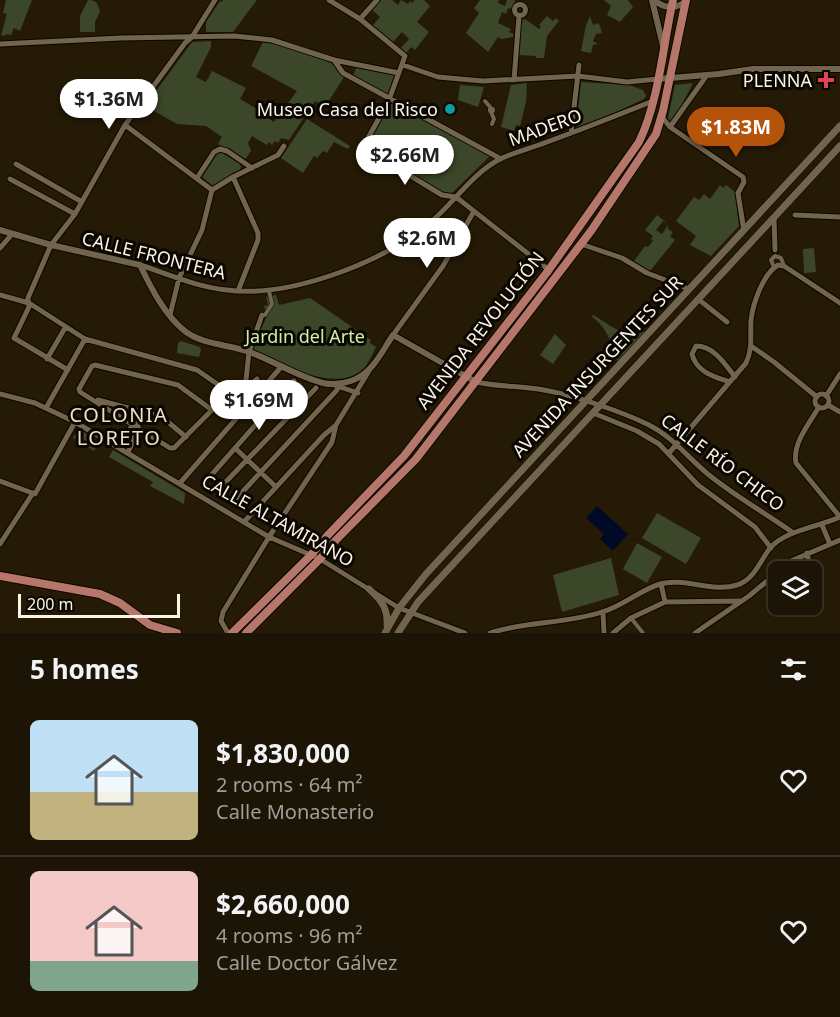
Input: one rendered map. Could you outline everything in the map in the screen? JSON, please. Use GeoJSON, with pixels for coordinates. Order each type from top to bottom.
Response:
{"type":"FeatureCollection","features":[{"type":"Feature","properties":{"kind":"main road","name":"AVENIDA REVOLUCIÓN"},"geometry":{"type":"LineString","coordinates":[[246,633],[416,459],[581,244],[648,147],[662,117],[686,0]]}},
{"type":"Feature","properties":{"kind":"main road","name":"AVENIDA REVOLUCIÓN"},"geometry":{"type":"LineString","coordinates":[[230,633],[311,555],[404,456],[548,271],[639,142],[645,130],[653,101],[672,4]]}},
{"type":"Feature","properties":{"kind":"main road","name":"AVENIDA INSURGENTES SUR"},"geometry":{"type":"LineString","coordinates":[[386,630],[399,608],[426,574],[840,126]]}},
{"type":"Feature","properties":{"kind":"main road","name":"AVENIDA INSURGENTES SUR"},"geometry":{"type":"LineString","coordinates":[[398,633],[418,602],[840,146]]}},
{"type":"Feature","properties":{"kind":"main road"},"geometry":{"type":"LineString","coordinates":[[0,576],[100,594],[120,603],[150,625],[177,633]]}},
{"type":"Feature","properties":{"kind":"main road"},"geometry":{"type":"LineString","coordinates":[[369,589],[383,602],[387,613],[386,630]]}},
{"type":"Feature","properties":{"kind":"street"},"geometry":{"type":"LineString","coordinates":[[68,370],[14,338],[29,303],[28,298],[51,245],[75,214],[125,125],[185,43],[192,37],[216,0]]}},
{"type":"Feature","properties":{"kind":"street"},"geometry":{"type":"LineString","coordinates":[[329,0],[360,19],[402,53],[405,58],[389,100],[363,147],[442,195],[456,197],[548,271],[562,269]]}},
{"type":"Feature","properties":{"kind":"street"},"geometry":{"type":"LineString","coordinates":[[360,19],[377,0]]}},
{"type":"Feature","properties":{"kind":"street"},"geometry":{"type":"LineString","coordinates":[[653,0],[659,4],[680,6],[686,0]]}},
{"type":"Feature","properties":{"kind":"street"},"geometry":{"type":"LineString","coordinates":[[653,0],[663,47]]}},
{"type":"Feature","properties":{"kind":"street"},"geometry":{"type":"LineString","coordinates":[[514,80],[519,18]]}},
{"type":"Feature","properties":{"kind":"street"},"geometry":{"type":"LineString","coordinates":[[0,44],[121,38],[234,36],[272,40],[334,60],[399,73]]}},
{"type":"Feature","properties":{"kind":"street"},"geometry":{"type":"LineString","coordinates":[[334,60],[343,73],[501,159]]}},
{"type":"Feature","properties":{"kind":"street"},"geometry":{"type":"LineString","coordinates":[[403,65],[425,74],[483,81],[578,76],[627,82],[753,69],[840,69]]}},
{"type":"Feature","properties":{"kind":"street"},"geometry":{"type":"LineString","coordinates":[[571,134],[579,65]]}},
{"type":"Feature","properties":{"kind":"street"},"geometry":{"type":"LineString","coordinates":[[670,127],[707,75]]}},
{"type":"Feature","properties":{"kind":"street"},"geometry":{"type":"LineString","coordinates":[[485,101],[493,108],[492,124]]}},
{"type":"Feature","properties":{"kind":"street","name":"MADERO"},"geometry":{"type":"LineString","coordinates":[[456,197],[488,167],[501,159],[653,101]]}},
{"type":"Feature","properties":{"kind":"street"},"geometry":{"type":"LineString","coordinates":[[662,117],[670,127],[743,177],[744,182],[738,193],[744,231]]}},
{"type":"Feature","properties":{"kind":"street"},"geometry":{"type":"LineString","coordinates":[[125,125],[212,190]]}},
{"type":"Feature","properties":{"kind":"street"},"geometry":{"type":"LineString","coordinates":[[170,315],[179,278],[202,230],[212,190],[278,155],[284,146]]}},
{"type":"Feature","properties":{"kind":"street"},"geometry":{"type":"LineString","coordinates":[[197,178],[214,152],[220,149],[252,168]]}},
{"type":"Feature","properties":{"kind":"street"},"geometry":{"type":"LineString","coordinates":[[16,164],[82,202]]}},
{"type":"Feature","properties":{"kind":"street"},"geometry":{"type":"LineString","coordinates":[[233,177],[259,235],[238,291]]}},
{"type":"Feature","properties":{"kind":"street"},"geometry":{"type":"LineString","coordinates":[[10,179],[75,214]]}},
{"type":"Feature","properties":{"kind":"street","name":"CALLE FRONTERA"},"geometry":{"type":"LineString","coordinates":[[0,230],[51,245],[140,265],[204,286],[238,291],[269,291],[356,266],[426,226],[456,197]]}},
{"type":"Feature","properties":{"kind":"street"},"geometry":{"type":"LineString","coordinates":[[244,522],[324,435],[336,425],[358,393],[369,370],[443,266],[474,211]]}},
{"type":"Feature","properties":{"kind":"street"},"geometry":{"type":"LineString","coordinates":[[795,215],[840,218]]}},
{"type":"Feature","properties":{"kind":"street"},"geometry":{"type":"LineString","coordinates":[[774,217],[775,250]]}},
{"type":"Feature","properties":{"kind":"street"},"geometry":{"type":"LineString","coordinates":[[0,248],[12,234]]}},
{"type":"Feature","properties":{"kind":"street"},"geometry":{"type":"LineString","coordinates":[[581,244],[622,258],[647,273],[689,289]]}},
{"type":"Feature","properties":{"kind":"street"},"geometry":{"type":"LineString","coordinates":[[140,265],[154,292],[170,315],[187,333],[202,340],[249,352],[314,380],[358,393]]}},
{"type":"Feature","properties":{"kind":"street"},"geometry":{"type":"LineString","coordinates":[[669,453],[746,363],[752,346],[751,320],[755,304],[762,285],[778,266],[840,303]]}},
{"type":"Feature","properties":{"kind":"street"},"geometry":{"type":"LineString","coordinates":[[0,295],[29,303],[85,339],[197,370],[219,387],[229,390],[239,388],[246,380],[249,352],[262,315],[265,315],[272,304],[269,291]]}},
{"type":"Feature","properties":{"kind":"street"},"geometry":{"type":"LineString","coordinates":[[698,299],[727,322]]}},
{"type":"Feature","properties":{"kind":"street"},"geometry":{"type":"LineString","coordinates":[[47,359],[65,328]]}},
{"type":"Feature","properties":{"kind":"street"},"geometry":{"type":"LineString","coordinates":[[393,335],[476,382]]}},
{"type":"Feature","properties":{"kind":"street"},"geometry":{"type":"LineString","coordinates":[[46,408],[85,339]]}},
{"type":"Feature","properties":{"kind":"street"},"geometry":{"type":"LineString","coordinates":[[730,382],[706,373],[693,360],[692,354],[696,346],[705,346],[718,356],[735,377]]}},
{"type":"Feature","properties":{"kind":"street"},"geometry":{"type":"LineString","coordinates":[[752,346],[817,397]]}},
{"type":"Feature","properties":{"kind":"street"},"geometry":{"type":"LineString","coordinates":[[212,410],[178,385],[95,365],[92,366],[78,389],[90,399],[170,448],[177,447],[212,410],[230,403],[257,379]]}},
{"type":"Feature","properties":{"kind":"street"},"geometry":{"type":"LineString","coordinates":[[180,483],[282,366]]}},
{"type":"Feature","properties":{"kind":"street"},"geometry":{"type":"LineString","coordinates":[[331,384],[352,380],[369,370]]}},
{"type":"Feature","properties":{"kind":"street"},"geometry":{"type":"LineString","coordinates":[[826,396],[840,374]]}},
{"type":"Feature","properties":{"kind":"street"},"geometry":{"type":"LineString","coordinates":[[207,480],[294,381]]}},
{"type":"Feature","properties":{"kind":"street","name":"CALLE RÍO CHICO"},"geometry":{"type":"LineString","coordinates":[[476,382],[491,386],[544,390],[600,406],[648,424],[663,433],[709,475],[792,532]]}},
{"type":"Feature","properties":{"kind":"street"},"geometry":{"type":"LineString","coordinates":[[218,490],[316,388]]}},
{"type":"Feature","properties":{"kind":"street"},"geometry":{"type":"LineString","coordinates":[[234,501],[337,390]]}},
{"type":"Feature","properties":{"kind":"street","name":"CALLE ALTAMIRANO"},"geometry":{"type":"LineString","coordinates":[[0,394],[21,398],[75,422],[269,537],[320,559],[399,608],[465,633]]}},
{"type":"Feature","properties":{"kind":"street"},"geometry":{"type":"LineString","coordinates":[[817,397],[821,394],[826,396],[829,400],[828,405]]}},
{"type":"Feature","properties":{"kind":"street"},"geometry":{"type":"LineString","coordinates":[[817,397],[816,402],[819,407]]}},
{"type":"Feature","properties":{"kind":"street"},"geometry":{"type":"LineString","coordinates":[[90,399],[162,417],[186,437]]}},
{"type":"Feature","properties":{"kind":"street"},"geometry":{"type":"LineString","coordinates":[[819,407],[824,408],[828,405]]}},
{"type":"Feature","properties":{"kind":"street"},"geometry":{"type":"LineString","coordinates":[[828,405],[840,412]]}},
{"type":"Feature","properties":{"kind":"street"},"geometry":{"type":"LineString","coordinates":[[490,633],[603,612],[661,584],[725,588],[739,585],[754,572],[771,548],[792,532],[822,525],[840,517],[800,470],[795,457],[799,443],[819,407]]}},
{"type":"Feature","properties":{"kind":"street"},"geometry":{"type":"LineString","coordinates":[[120,447],[142,412]]}},
{"type":"Feature","properties":{"kind":"street","name":"CALLE RÍO CHICO"},"geometry":{"type":"LineString","coordinates":[[593,413],[650,438],[669,453],[698,485],[756,526],[771,548]]}},
{"type":"Feature","properties":{"kind":"street"},"geometry":{"type":"LineString","coordinates":[[0,544],[34,493],[75,422]]}},
{"type":"Feature","properties":{"kind":"street"},"geometry":{"type":"LineString","coordinates":[[230,633],[221,621],[223,612],[332,442],[336,425]]}},
{"type":"Feature","properties":{"kind":"street"},"geometry":{"type":"LineString","coordinates":[[128,452],[135,439],[134,426]]}},
{"type":"Feature","properties":{"kind":"street"},"geometry":{"type":"LineString","coordinates":[[235,448],[276,487]]}},
{"type":"Feature","properties":{"kind":"street"},"geometry":{"type":"LineString","coordinates":[[0,481],[34,493]]}},
{"type":"Feature","properties":{"kind":"street"},"geometry":{"type":"LineString","coordinates":[[822,525],[830,544]]}},
{"type":"Feature","properties":{"kind":"street"},"geometry":{"type":"LineString","coordinates":[[790,561],[840,540]]}},
{"type":"Feature","properties":{"kind":"street"},"geometry":{"type":"LineString","coordinates":[[807,553],[809,561]]}},
{"type":"Feature","properties":{"kind":"street"},"geometry":{"type":"LineString","coordinates":[[695,633],[705,630],[768,580]]}},
{"type":"Feature","properties":{"kind":"street"},"geometry":{"type":"LineString","coordinates":[[661,584],[665,602]]}},
{"type":"Feature","properties":{"kind":"street"},"geometry":{"type":"LineString","coordinates":[[739,585],[742,600]]}},
{"type":"Feature","properties":{"kind":"street"},"geometry":{"type":"LineString","coordinates":[[613,633],[631,618],[665,602],[742,600]]}},
{"type":"Feature","properties":{"kind":"street"},"geometry":{"type":"LineString","coordinates":[[603,612],[604,633]]}},
{"type":"Feature","properties":{"kind":"street"},"geometry":{"type":"LineString","coordinates":[[631,618],[643,633]]}},
{"type":"Feature","properties":{"kind":"green space"},"geometry":{"type":"Polygon","coordinates":[[[6,0],[32,0],[20,31],[14,28],[11,35],[6,34],[5,36],[1,35],[7,14],[3,13],[6,0]]]}},
{"type":"Feature","properties":{"kind":"green space"},"geometry":{"type":"Polygon","coordinates":[[[88,0],[97,3],[99,7],[95,32],[80,32],[80,16],[88,0]]]}},
{"type":"Feature","properties":{"kind":"green space"},"geometry":{"type":"Polygon","coordinates":[[[223,0],[257,0],[233,32],[206,32],[206,22],[223,0]]]}},
{"type":"Feature","properties":{"kind":"green space"},"geometry":{"type":"Polygon","coordinates":[[[379,0],[392,0],[398,5],[401,0],[408,4],[410,1],[412,3],[415,0],[424,0],[430,6],[417,22],[429,32],[415,50],[411,47],[406,54],[400,49],[409,39],[402,32],[392,43],[372,26],[380,17],[371,9],[379,0]]]}},
{"type":"Feature","properties":{"kind":"green space"},"geometry":{"type":"Polygon","coordinates":[[[480,0],[499,0],[498,3],[505,6],[507,0],[515,0],[512,9],[508,8],[506,14],[502,12],[498,23],[511,29],[509,32],[514,34],[513,37],[501,39],[498,37],[488,52],[466,33],[479,13],[474,8],[480,0]]]}},
{"type":"Feature","properties":{"kind":"green space"},"geometry":{"type":"Polygon","coordinates":[[[604,0],[628,0],[633,7],[620,22],[607,15],[611,6],[604,0]]]}},
{"type":"Feature","properties":{"kind":"green space"},"geometry":{"type":"Polygon","coordinates":[[[547,16],[553,21],[556,18],[559,21],[547,36],[544,58],[518,55],[520,21],[525,19],[539,29],[541,27],[539,25],[547,16]]]}},
{"type":"Feature","properties":{"kind":"green space"},"geometry":{"type":"Polygon","coordinates":[[[590,16],[593,25],[599,23],[602,33],[596,34],[593,41],[598,44],[593,45],[591,53],[581,51],[590,16]]]}},
{"type":"Feature","properties":{"kind":"green space"},"geometry":{"type":"Polygon","coordinates":[[[211,41],[211,47],[196,77],[206,82],[212,71],[246,88],[240,99],[274,122],[297,91],[251,66],[263,42],[290,47],[331,63],[344,77],[325,107],[315,101],[289,140],[281,138],[278,143],[275,141],[272,145],[269,142],[267,145],[252,136],[248,143],[251,151],[244,161],[218,144],[222,137],[206,126],[177,124],[145,106],[192,42],[211,41]]]}},
{"type":"Feature","properties":{"kind":"green space"},"geometry":{"type":"Polygon","coordinates":[[[356,68],[396,75],[387,96],[353,76],[356,68]]]}},
{"type":"Feature","properties":{"kind":"green space"},"geometry":{"type":"Polygon","coordinates":[[[581,82],[629,85],[643,90],[646,96],[576,131],[581,82]]]}},
{"type":"Feature","properties":{"kind":"green space"},"geometry":{"type":"Polygon","coordinates":[[[527,83],[526,102],[520,126],[516,125],[514,131],[501,127],[511,85],[527,83]]]}},
{"type":"Feature","properties":{"kind":"green space"},"geometry":{"type":"Polygon","coordinates":[[[693,83],[674,120],[670,122],[668,118],[675,85],[693,83]]]}},
{"type":"Feature","properties":{"kind":"green space"},"geometry":{"type":"Polygon","coordinates":[[[460,85],[484,87],[478,107],[458,100],[460,85]]]}},
{"type":"Feature","properties":{"kind":"green space"},"geometry":{"type":"Polygon","coordinates":[[[390,103],[491,155],[452,193],[444,193],[365,146],[390,103]]]}},
{"type":"Feature","properties":{"kind":"green space"},"geometry":{"type":"Polygon","coordinates":[[[307,119],[350,146],[348,149],[334,142],[327,153],[323,151],[317,158],[314,156],[303,173],[281,158],[307,119]]]}},
{"type":"Feature","properties":{"kind":"green space"},"geometry":{"type":"Polygon","coordinates":[[[219,151],[240,164],[241,167],[239,172],[214,187],[202,177],[219,151]]]}},
{"type":"Feature","properties":{"kind":"green space"},"geometry":{"type":"Polygon","coordinates":[[[720,185],[723,188],[726,185],[735,192],[739,226],[711,256],[690,245],[696,236],[676,221],[694,197],[699,200],[704,194],[710,199],[720,185]]]}},
{"type":"Feature","properties":{"kind":"green space"},"geometry":{"type":"Polygon","coordinates":[[[657,215],[667,223],[663,221],[656,230],[662,234],[668,225],[668,229],[673,232],[670,236],[675,240],[650,271],[634,261],[645,246],[648,247],[653,241],[651,239],[653,236],[645,230],[657,215]]]}},
{"type":"Feature","properties":{"kind":"green space"},"geometry":{"type":"Polygon","coordinates":[[[814,248],[816,272],[804,273],[803,249],[814,248]]]}},
{"type":"Feature","properties":{"kind":"green space","name":"Jardin del Arte"},"geometry":{"type":"Polygon","coordinates":[[[276,295],[279,305],[310,298],[371,340],[370,343],[376,347],[365,367],[353,375],[340,379],[324,378],[292,369],[251,350],[267,316],[264,306],[268,305],[266,297],[276,295]]]}},
{"type":"Feature","properties":{"kind":"green space"},"geometry":{"type":"Polygon","coordinates":[[[593,315],[621,331],[643,331],[645,333],[617,361],[608,336],[602,326],[592,317],[593,315]]]}},
{"type":"Feature","properties":{"kind":"green space"},"geometry":{"type":"Polygon","coordinates":[[[555,334],[566,345],[553,364],[540,355],[555,334]]]}},
{"type":"Feature","properties":{"kind":"green space"},"geometry":{"type":"Polygon","coordinates":[[[181,341],[200,347],[199,357],[177,353],[178,343],[181,341]]]}},
{"type":"Feature","properties":{"kind":"green space"},"geometry":{"type":"Polygon","coordinates":[[[79,429],[99,442],[94,451],[73,438],[79,429]]]}},
{"type":"Feature","properties":{"kind":"green space"},"geometry":{"type":"Polygon","coordinates":[[[113,450],[185,493],[184,504],[150,486],[153,482],[109,457],[113,450]]]}},
{"type":"Feature","properties":{"kind":"green space"},"geometry":{"type":"Polygon","coordinates":[[[657,513],[701,538],[686,564],[642,538],[657,513]]]}},
{"type":"Feature","properties":{"kind":"green space"},"geometry":{"type":"Polygon","coordinates":[[[637,543],[662,557],[647,583],[623,569],[637,543]]]}},
{"type":"Feature","properties":{"kind":"green space"},"geometry":{"type":"Polygon","coordinates":[[[611,558],[619,595],[562,612],[553,575],[611,558]]]}},
{"type":"Feature","properties":{"kind":"water"},"geometry":{"type":"Polygon","coordinates":[[[597,506],[628,534],[613,551],[600,539],[604,534],[586,518],[597,506]]]}},
{"type":"Feature","properties":{"kind":"place","name":"PLENNA"},"geometry":{"type":"Point","coordinates":[826,80]}},
{"type":"Feature","properties":{"kind":"place","name":"Museo Casa del Risco"},"geometry":{"type":"Point","coordinates":[450,109]}},
{"type":"Feature","properties":{"kind":"district","name":"COLONIA LORETO"},"geometry":{"type":"Point","coordinates":[119,426]}}]}
